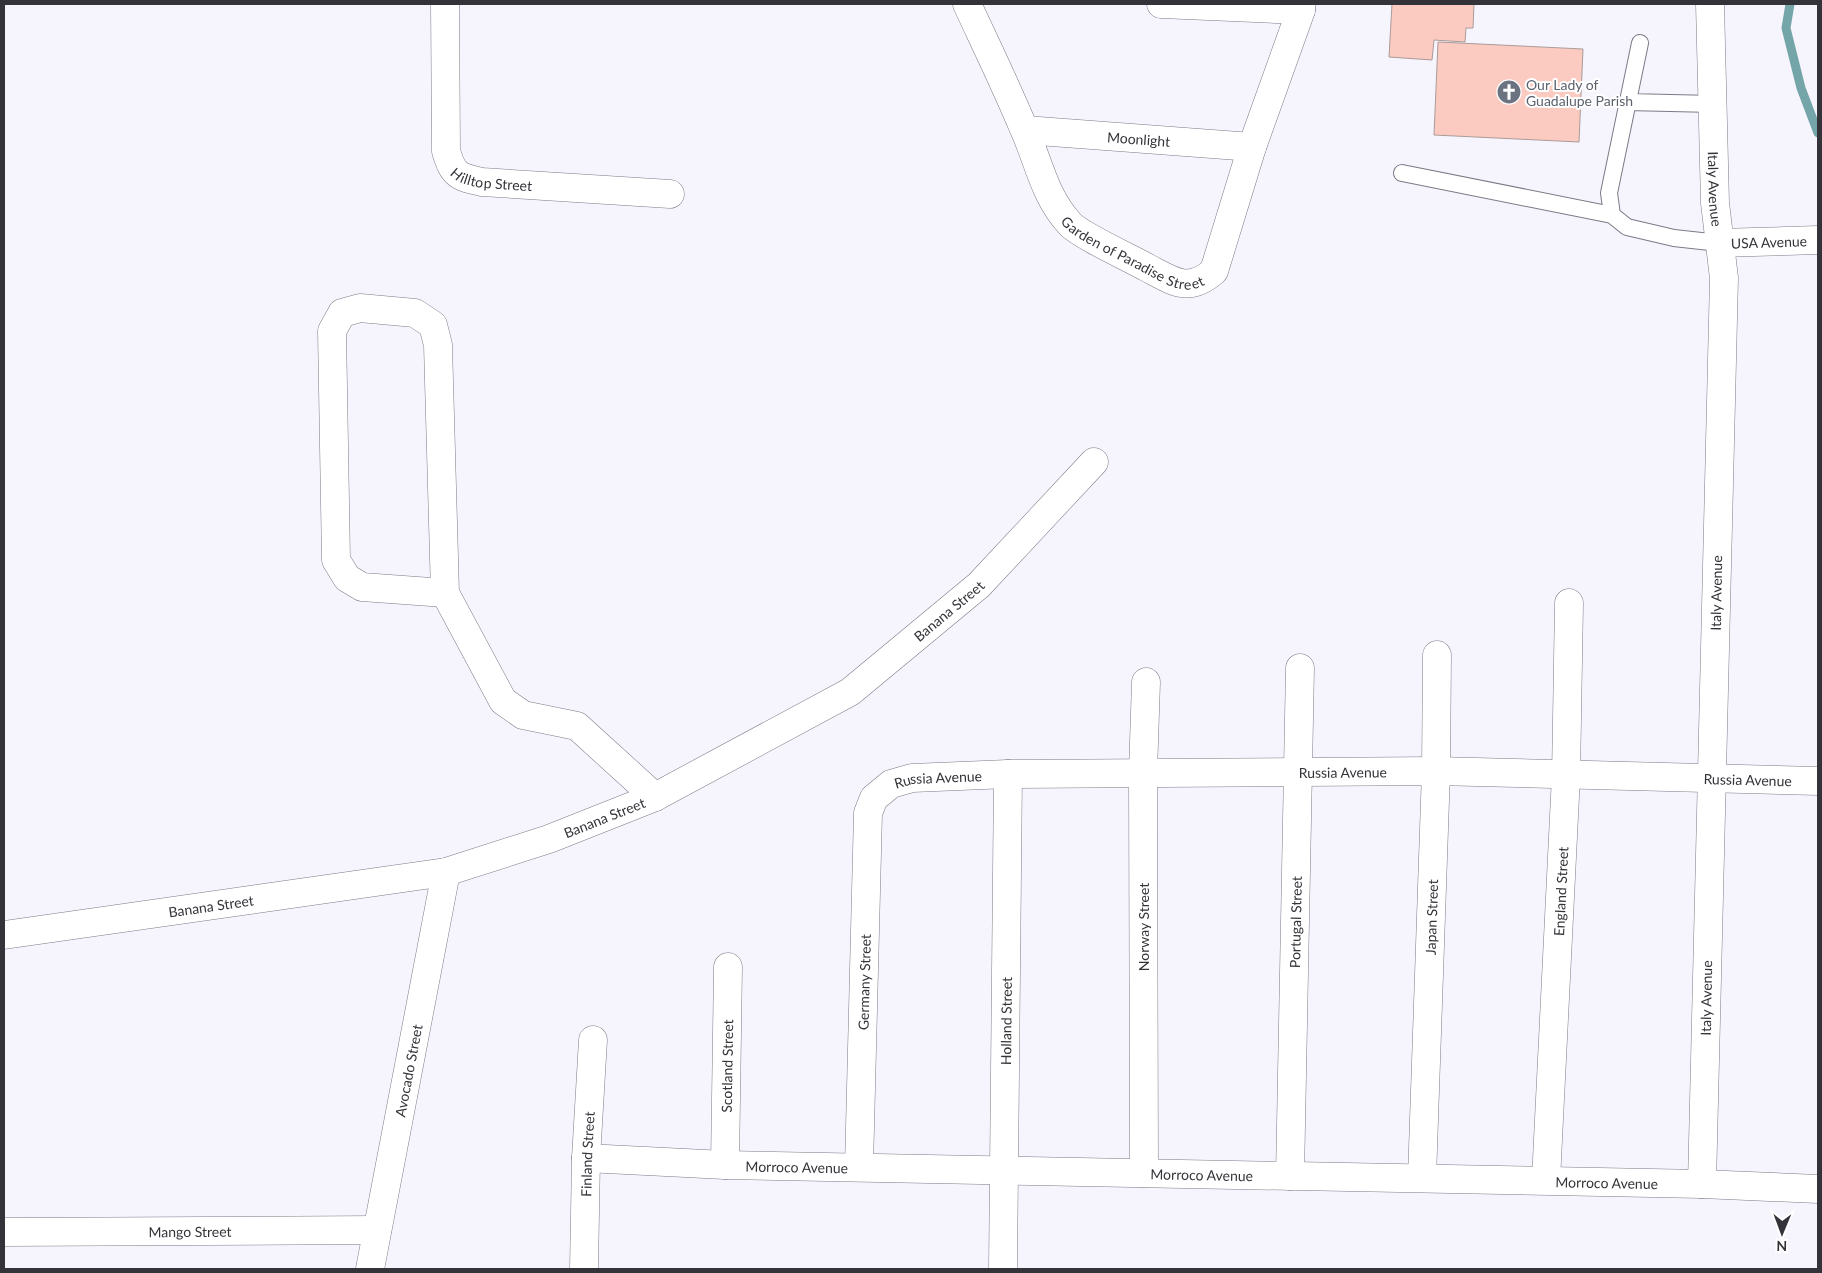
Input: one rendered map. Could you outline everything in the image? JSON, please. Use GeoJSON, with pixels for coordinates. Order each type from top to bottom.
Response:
{"type":"FeatureCollection","features":[{"type":"Feature","properties":{"kind":"street","name":"Hilltop Street"},"geometry":{"type":"LineString","coordinates":[[445,4],[446,151],[451,168],[464,178],[482,182],[670,194]]}},
{"type":"Feature","properties":{"kind":"street","name":"Garden of Paradise Street"},"geometry":{"type":"LineString","coordinates":[[967,4],[1025,130],[1039,175],[1054,205],[1071,226],[1168,278],[1185,285],[1202,282],[1214,271],[1252,147],[1301,7]]}},
{"type":"Feature","properties":{"kind":"street"},"geometry":{"type":"LineString","coordinates":[[1161,4],[1301,7]]}},
{"type":"Feature","properties":{"kind":"street","name":"Italy Avenue"},"geometry":{"type":"LineString","coordinates":[[1702,1184],[1724,278],[1719,243],[1710,4]]}},
{"type":"Feature","properties":{"kind":"street","name":"Moonlight"},"geometry":{"type":"LineString","coordinates":[[1025,130],[1252,147]]}},
{"type":"Feature","properties":{"kind":"street","name":"USA Avenue"},"geometry":{"type":"LineString","coordinates":[[1719,243],[1818,240]]}},
{"type":"Feature","properties":{"kind":"street"},"geometry":{"type":"LineString","coordinates":[[446,592],[362,587],[347,578],[336,560],[332,331],[342,313],[360,308],[415,313],[432,325],[438,345],[446,592],[503,702],[524,715],[578,726],[655,797]]}},
{"type":"Feature","properties":{"kind":"street","name":"Banana Street"},"geometry":{"type":"LineString","coordinates":[[4,935],[446,872],[549,839],[655,797],[850,692],[979,585],[1094,462]]}},
{"type":"Feature","properties":{"kind":"street","name":"England Street"},"geometry":{"type":"LineString","coordinates":[[1546,1180],[1566,776],[1569,603]]}},
{"type":"Feature","properties":{"kind":"street","name":"Japan Street"},"geometry":{"type":"LineString","coordinates":[[1422,1178],[1436,772],[1437,654]]}},
{"type":"Feature","properties":{"kind":"street","name":"Portugal Street"},"geometry":{"type":"LineString","coordinates":[[1290,1176],[1300,668]]}},
{"type":"Feature","properties":{"kind":"street","name":"Norway Street"},"geometry":{"type":"LineString","coordinates":[[1144,1173],[1143,773],[1146,682]]}},
{"type":"Feature","properties":{"kind":"street","name":"Russia Avenue"},"geometry":{"type":"LineString","coordinates":[[874,798],[891,784],[912,778],[1008,774],[1436,772],[1818,780]]}},
{"type":"Feature","properties":{"kind":"street","name":"Holland Street"},"geometry":{"type":"LineString","coordinates":[[1003,1269],[1008,774]]}},
{"type":"Feature","properties":{"kind":"street","name":"Germany Street"},"geometry":{"type":"LineString","coordinates":[[859,1168],[868,813],[874,798]]}},
{"type":"Feature","properties":{"kind":"street","name":"Avocado Street"},"geometry":{"type":"LineString","coordinates":[[370,1269],[446,872]]}},
{"type":"Feature","properties":{"kind":"street","name":"Scotland Street"},"geometry":{"type":"LineString","coordinates":[[725,1165],[728,967]]}},
{"type":"Feature","properties":{"kind":"street","name":"Finland Street"},"geometry":{"type":"LineString","coordinates":[[584,1269],[586,1158],[593,1040]]}},
{"type":"Feature","properties":{"kind":"street","name":"Morroco Avenue"},"geometry":{"type":"LineString","coordinates":[[586,1158],[725,1165],[1546,1180],[1818,1188]]}},
{"type":"Feature","properties":{"kind":"street","name":"Mango Street"},"geometry":{"type":"LineString","coordinates":[[4,1232],[377,1230]]}},
{"type":"Feature","properties":{"kind":"lane"},"geometry":{"type":"LineString","coordinates":[[1612,215],[1609,193],[1640,43]]}},
{"type":"Feature","properties":{"kind":"lane"},"geometry":{"type":"LineString","coordinates":[[1627,102],[1714,104]]}},
{"type":"Feature","properties":{"kind":"lane"},"geometry":{"type":"LineString","coordinates":[[1402,173],[1612,215],[1627,227],[1674,238],[1719,243]]}},
{"type":"Feature","properties":{"kind":"building"},"geometry":{"type":"Polygon","coordinates":[[[1392,4],[1474,4],[1473,28],[1466,28],[1465,42],[1434,40],[1432,60],[1389,57],[1392,4]]]}},
{"type":"Feature","properties":{"kind":"building","name":"Our Lady of Guadalupe Parish"},"geometry":{"type":"Polygon","coordinates":[[[1438,42],[1583,49],[1579,142],[1434,135],[1438,42]]]}},
{"type":"Feature","properties":{"kind":"waterway"},"geometry":{"type":"LineString","coordinates":[[1790,4],[1786,28],[1801,88],[1818,133]]}},
{"type":"Feature","properties":{"kind":"place","name":"Our Lady of Guadalupe Parish"},"geometry":{"type":"Point","coordinates":[1509,92]}}]}
